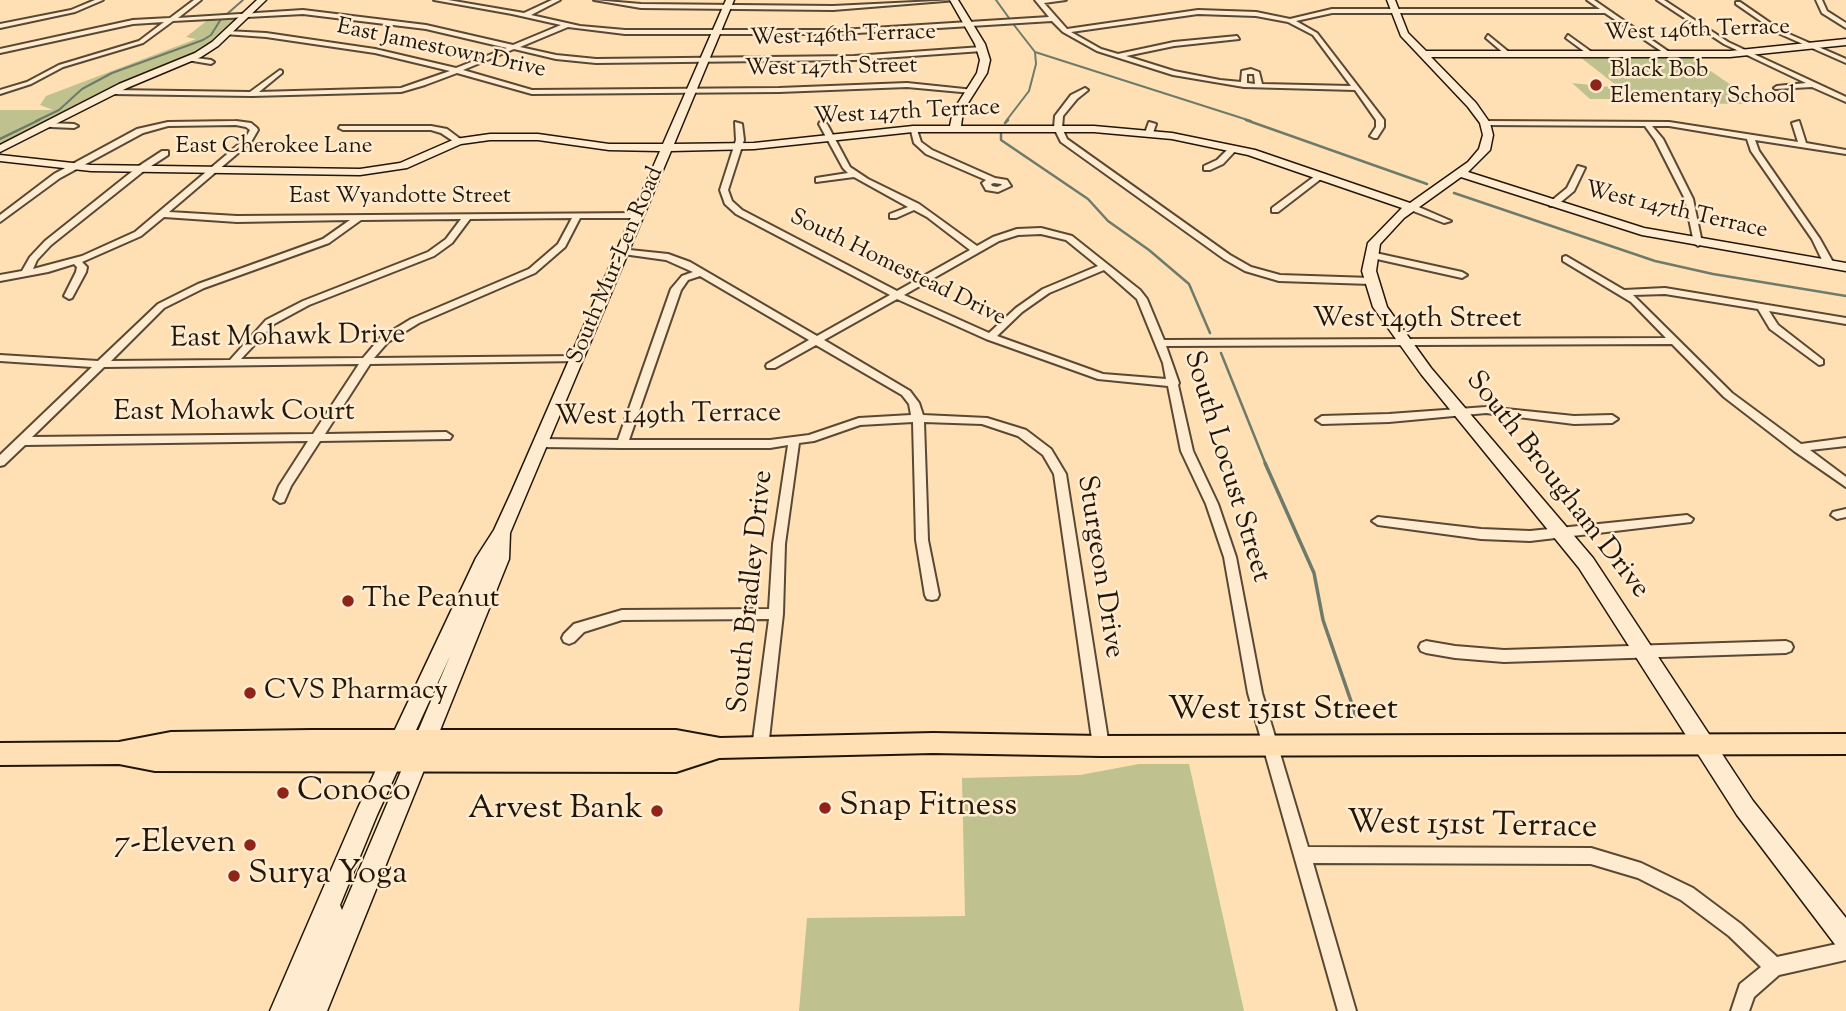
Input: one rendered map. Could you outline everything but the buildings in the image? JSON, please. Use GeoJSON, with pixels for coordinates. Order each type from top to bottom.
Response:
{"type":"FeatureCollection","features":[{"type":"Feature","properties":{"kind":"main road","name":"West 151st Street"},"geometry":{"type":"LineString","coordinates":[[1,755],[119,753],[155,760],[409,750],[676,761],[720,748],[933,744],[1846,744]]}},
{"type":"Feature","properties":{"kind":"street"},"geometry":{"type":"LineString","coordinates":[[0,26],[28,17],[80,9],[100,0]]}},
{"type":"Feature","properties":{"kind":"street"},"geometry":{"type":"LineString","coordinates":[[0,92],[22,86],[61,66],[141,41],[198,0]]}},
{"type":"Feature","properties":{"kind":"street"},"geometry":{"type":"LineString","coordinates":[[0,149],[112,92],[207,50],[262,0]]}},
{"type":"Feature","properties":{"kind":"street"},"geometry":{"type":"LineString","coordinates":[[437,0],[568,25],[625,32],[841,32],[1054,19]]}},
{"type":"Feature","properties":{"kind":"street"},"geometry":{"type":"LineString","coordinates":[[526,15],[556,0]]}},
{"type":"Feature","properties":{"kind":"street"},"geometry":{"type":"LineString","coordinates":[[597,0],[641,6],[729,3],[850,8],[954,0],[982,49],[985,65],[958,111],[956,128]]}},
{"type":"Feature","properties":{"kind":"street"},"geometry":{"type":"LineString","coordinates":[[1039,1],[1063,0]]}},
{"type":"Feature","properties":{"kind":"street"},"geometry":{"type":"LineString","coordinates":[[1590,0],[1669,54]]}},
{"type":"Feature","properties":{"kind":"street"},"geometry":{"type":"LineString","coordinates":[[1660,0],[1747,54],[1846,100]]}},
{"type":"Feature","properties":{"kind":"street"},"geometry":{"type":"LineString","coordinates":[[1819,0],[1824,12],[1846,26]]}},
{"type":"Feature","properties":{"kind":"street"},"geometry":{"type":"LineString","coordinates":[[1039,1],[1065,31],[1085,44],[1173,73],[1244,85],[1357,88]]}},
{"type":"Feature","properties":{"kind":"street","name":"South Mur-Len Road"},"geometry":{"type":"LineString","coordinates":[[314,1009],[409,750],[485,558],[502,531],[541,443],[729,3]]}},
{"type":"Feature","properties":{"kind":"street"},"geometry":{"type":"LineString","coordinates":[[1738,3],[1780,32],[1846,61]]}},
{"type":"Feature","properties":{"kind":"street"},"geometry":{"type":"LineString","coordinates":[[1290,21],[1322,12],[1393,6],[1606,11]]}},
{"type":"Feature","properties":{"kind":"street"},"geometry":{"type":"LineString","coordinates":[[1393,6],[1404,34],[1485,123],[1488,135],[1484,150],[1460,173],[1411,207],[1381,233],[1371,255],[1462,275]]}},
{"type":"Feature","properties":{"kind":"street","name":"West 146th Terrace"},"geometry":{"type":"LineString","coordinates":[[0,51],[124,24],[319,12],[426,27],[581,61],[854,58],[982,49]]}},
{"type":"Feature","properties":{"kind":"street"},"geometry":{"type":"LineString","coordinates":[[1065,31],[1198,12],[1256,13],[1290,21],[1315,34],[1357,88],[1380,120],[1380,127],[1374,136]]}},
{"type":"Feature","properties":{"kind":"street"},"geometry":{"type":"LineString","coordinates":[[112,92],[252,94],[391,91],[414,87],[568,25]]}},
{"type":"Feature","properties":{"kind":"street","name":"East Jamestown Drive"},"geometry":{"type":"LineString","coordinates":[[226,33],[346,46],[458,70],[532,92],[692,91]]}},
{"type":"Feature","properties":{"kind":"street"},"geometry":{"type":"LineString","coordinates":[[1488,37],[1508,54]]}},
{"type":"Feature","properties":{"kind":"street","name":"West 146th Terrace"},"geometry":{"type":"LineString","coordinates":[[1568,37],[1591,54]]}},
{"type":"Feature","properties":{"kind":"street"},"geometry":{"type":"LineString","coordinates":[[1118,56],[1174,44],[1237,38]]}},
{"type":"Feature","properties":{"kind":"street","name":"West 146th Terrace"},"geometry":{"type":"LineString","coordinates":[[1424,54],[1747,54],[1846,42]]}},
{"type":"Feature","properties":{"kind":"street"},"geometry":{"type":"LineString","coordinates":[[189,59],[211,62]]}},
{"type":"Feature","properties":{"kind":"street"},"geometry":{"type":"LineString","coordinates":[[1244,85],[1244,72],[1251,71],[1257,73],[1259,86]]}},
{"type":"Feature","properties":{"kind":"street"},"geometry":{"type":"LineString","coordinates":[[252,94],[280,72]]}},
{"type":"Feature","properties":{"kind":"street"},"geometry":{"type":"LineString","coordinates":[[339,92],[348,83]]}},
{"type":"Feature","properties":{"kind":"street"},"geometry":{"type":"LineString","coordinates":[[1777,88],[1815,84]]}},
{"type":"Feature","properties":{"kind":"street","name":"West 147th Street"},"geometry":{"type":"LineString","coordinates":[[692,91],[907,85],[972,91]]}},
{"type":"Feature","properties":{"kind":"street"},"geometry":{"type":"LineString","coordinates":[[1085,90],[1074,97],[1059,116],[1058,128],[1068,144],[1248,269],[1294,280],[1371,281]]}},
{"type":"Feature","properties":{"kind":"street"},"geometry":{"type":"LineString","coordinates":[[0,219],[73,167],[132,134],[159,125],[236,123],[252,127],[253,134],[215,169],[129,239],[76,261],[0,278]]}},
{"type":"Feature","properties":{"kind":"street"},"geometry":{"type":"LineString","coordinates":[[1485,123],[1646,123],[1751,136],[1846,152]]}},
{"type":"Feature","properties":{"kind":"street"},"geometry":{"type":"LineString","coordinates":[[1646,123],[1659,139],[1689,199],[1698,243]]}},
{"type":"Feature","properties":{"kind":"street"},"geometry":{"type":"LineString","coordinates":[[1796,123],[1802,144]]}},
{"type":"Feature","properties":{"kind":"street","name":"South Homestead Drive"},"geometry":{"type":"LineString","coordinates":[[738,124],[740,135],[724,190],[732,207],[897,295],[990,337],[1102,377],[1174,383]]}},
{"type":"Feature","properties":{"kind":"street"},"geometry":{"type":"LineString","coordinates":[[823,124],[843,161],[856,174],[916,206],[976,250]]}},
{"type":"Feature","properties":{"kind":"street"},"geometry":{"type":"LineString","coordinates":[[51,125],[74,126]]}},
{"type":"Feature","properties":{"kind":"street"},"geometry":{"type":"LineString","coordinates":[[343,128],[431,128],[448,133],[459,141]]}},
{"type":"Feature","properties":{"kind":"street","name":"West 147th Terrace"},"geometry":{"type":"LineString","coordinates":[[667,148],[737,147],[913,129],[1150,128],[1234,148],[1322,175],[1411,207]]}},
{"type":"Feature","properties":{"kind":"street"},"geometry":{"type":"LineString","coordinates":[[913,129],[918,143],[929,152],[993,180]]}},
{"type":"Feature","properties":{"kind":"street"},"geometry":{"type":"LineString","coordinates":[[1751,136],[1755,151],[1816,239],[1829,264]]}},
{"type":"Feature","properties":{"kind":"street","name":"East Cherokee Lane"},"geometry":{"type":"LineString","coordinates":[[0,158],[73,167],[311,173],[378,171],[409,164],[459,141],[490,137],[527,137],[608,147],[667,148]]}},
{"type":"Feature","properties":{"kind":"street"},"geometry":{"type":"LineString","coordinates":[[1207,168],[1220,162],[1234,148]]}},
{"type":"Feature","properties":{"kind":"street"},"geometry":{"type":"LineString","coordinates":[[26,274],[33,259],[48,243],[142,168],[165,153]]}},
{"type":"Feature","properties":{"kind":"street"},"geometry":{"type":"LineString","coordinates":[[1553,204],[1571,189],[1581,168]]}},
{"type":"Feature","properties":{"kind":"street","name":"West 147th Terrace"},"geometry":{"type":"LineString","coordinates":[[1460,173],[1615,224],[1698,243],[1846,267]]}},
{"type":"Feature","properties":{"kind":"street"},"geometry":{"type":"LineString","coordinates":[[819,180],[856,174]]}},
{"type":"Feature","properties":{"kind":"street"},"geometry":{"type":"LineString","coordinates":[[1275,211],[1322,175]]}},
{"type":"Feature","properties":{"kind":"street"},"geometry":{"type":"LineString","coordinates":[[892,216],[916,206]]}},
{"type":"Feature","properties":{"kind":"street"},"geometry":{"type":"LineString","coordinates":[[1411,207],[1447,221]]}},
{"type":"Feature","properties":{"kind":"street","name":"East Wyandotte Street"},"geometry":{"type":"LineString","coordinates":[[163,214],[237,219],[638,215]]}},
{"type":"Feature","properties":{"kind":"street"},"geometry":{"type":"LineString","coordinates":[[280,499],[367,361],[384,340],[404,327],[517,279],[544,262],[562,245],[577,216]]}},
{"type":"Feature","properties":{"kind":"street"},"geometry":{"type":"LineString","coordinates":[[233,362],[270,322],[306,303],[431,254],[449,241],[467,217]]}},
{"type":"Feature","properties":{"kind":"street"},"geometry":{"type":"LineString","coordinates":[[0,462],[147,316],[173,298],[326,241],[359,218]]}},
{"type":"Feature","properties":{"kind":"street","name":"South Locust Street"},"geometry":{"type":"LineString","coordinates":[[818,340],[1008,234],[1041,231],[1069,238],[1106,266],[1142,299],[1174,383],[1187,451],[1212,504],[1230,557],[1245,649],[1269,746],[1347,1011]]}},
{"type":"Feature","properties":{"kind":"street"},"geometry":{"type":"LineString","coordinates":[[623,251],[668,257],[701,272],[906,393],[914,403],[918,419],[922,540],[932,595]]}},
{"type":"Feature","properties":{"kind":"street","name":"South Brougham Drive"},"geometry":{"type":"LineString","coordinates":[[1371,255],[1371,281],[1380,307],[1402,341],[1562,533],[1608,594],[1767,838],[1846,938]]}},
{"type":"Feature","properties":{"kind":"street"},"geometry":{"type":"LineString","coordinates":[[1566,259],[1622,292],[1651,316],[1728,395],[1846,483]]}},
{"type":"Feature","properties":{"kind":"street"},"geometry":{"type":"LineString","coordinates":[[69,296],[82,267],[76,261]]}},
{"type":"Feature","properties":{"kind":"street"},"geometry":{"type":"LineString","coordinates":[[990,337],[1018,310],[1046,291],[1106,266]]}},
{"type":"Feature","properties":{"kind":"street"},"geometry":{"type":"LineString","coordinates":[[622,444],[676,289],[685,278],[701,272]]}},
{"type":"Feature","properties":{"kind":"street"},"geometry":{"type":"LineString","coordinates":[[1622,292],[1665,291],[1846,321]]}},
{"type":"Feature","properties":{"kind":"street"},"geometry":{"type":"LineString","coordinates":[[1760,306],[1774,327],[1819,362]]}},
{"type":"Feature","properties":{"kind":"street"},"geometry":{"type":"LineString","coordinates":[[771,366],[818,340]]}},
{"type":"Feature","properties":{"kind":"street","name":"West 149th Street"},"geometry":{"type":"LineString","coordinates":[[1160,343],[1402,341],[1530,344],[1606,340],[1674,341]]}},
{"type":"Feature","properties":{"kind":"street","name":"East Mohawk Drive"},"geometry":{"type":"LineString","coordinates":[[0,358],[99,363],[577,359]]}},
{"type":"Feature","properties":{"kind":"street"},"geometry":{"type":"LineString","coordinates":[[1322,420],[1460,412],[1514,412],[1574,420],[1612,419]]}},
{"type":"Feature","properties":{"kind":"street","name":"West 149th Terrace"},"geometry":{"type":"LineString","coordinates":[[541,443],[751,444],[794,441],[859,422],[918,419]]}},
{"type":"Feature","properties":{"kind":"street","name":"Sturgeon Drive"},"geometry":{"type":"LineString","coordinates":[[918,419],[974,419],[1004,426],[1030,438],[1053,460],[1062,485],[1101,746]]}},
{"type":"Feature","properties":{"kind":"street","name":"East Mohawk Court"},"geometry":{"type":"LineString","coordinates":[[22,440],[446,436]]}},
{"type":"Feature","properties":{"kind":"street","name":"South Bradley Drive"},"geometry":{"type":"LineString","coordinates":[[760,748],[776,614],[779,544],[794,441]]}},
{"type":"Feature","properties":{"kind":"street"},"geometry":{"type":"LineString","coordinates":[[1798,448],[1846,442]]}},
{"type":"Feature","properties":{"kind":"street"},"geometry":{"type":"LineString","coordinates":[[1378,521],[1481,534],[1530,536],[1687,519]]}},
{"type":"Feature","properties":{"kind":"street"},"geometry":{"type":"LineString","coordinates":[[569,638],[579,628],[622,615],[776,614]]}},
{"type":"Feature","properties":{"kind":"street"},"geometry":{"type":"LineString","coordinates":[[1426,647],[1486,655],[1645,653],[1786,647]]}},
{"type":"Feature","properties":{"kind":"street","name":"South Mur-Len Road"},"geometry":{"type":"LineString","coordinates":[[283,1011],[330,900],[409,750]]}},
{"type":"Feature","properties":{"kind":"street","name":"West 151st Terrace"},"geometry":{"type":"LineString","coordinates":[[1302,855],[1591,856],[1641,871],[1687,894],[1725,922],[1774,967]]}},
{"type":"Feature","properties":{"kind":"street"},"geometry":{"type":"LineString","coordinates":[[314,1009],[307,1004],[304,997],[328,939],[332,914],[330,900]]}},
{"type":"Feature","properties":{"kind":"street"},"geometry":{"type":"LineString","coordinates":[[1740,1011],[1747,991],[1774,967],[1846,951]]}},
{"type":"Feature","properties":{"kind":"green space"},"geometry":{"type":"Polygon","coordinates":[[[236,18],[201,50],[0,144],[0,110],[53,110],[40,105],[46,96],[196,39],[186,37],[209,19],[236,18]]]}},
{"type":"Feature","properties":{"kind":"green space"},"geometry":{"type":"Polygon","coordinates":[[[1580,57],[1690,57],[1759,104],[1639,103],[1580,57]]]}},
{"type":"Feature","properties":{"kind":"green space"},"geometry":{"type":"Polygon","coordinates":[[[1572,83],[1610,87],[1625,99],[1590,99],[1572,83]]]}},
{"type":"Feature","properties":{"kind":"green space"},"geometry":{"type":"Polygon","coordinates":[[[1139,764],[1189,764],[1244,1011],[799,1011],[807,918],[965,916],[962,778],[1080,775],[1139,764]]]}},
{"type":"Feature","properties":{"kind":"waterway"},"geometry":{"type":"LineString","coordinates":[[227,14],[243,0]]}},
{"type":"Feature","properties":{"kind":"waterway"},"geometry":{"type":"LineString","coordinates":[[996,0],[1009,18]]}},
{"type":"Feature","properties":{"kind":"waterway"},"geometry":{"type":"LineString","coordinates":[[36,121],[59,110],[82,89],[112,73],[203,40],[211,35],[221,19]]}},
{"type":"Feature","properties":{"kind":"waterway"},"geometry":{"type":"LineString","coordinates":[[1014,25],[1035,52]]}},
{"type":"Feature","properties":{"kind":"waterway"},"geometry":{"type":"LineString","coordinates":[[1006,121],[1029,91],[1036,64],[1035,52]]}},
{"type":"Feature","properties":{"kind":"waterway"},"geometry":{"type":"LineString","coordinates":[[1035,52],[1251,121]]}},
{"type":"Feature","properties":{"kind":"waterway"},"geometry":{"type":"LineString","coordinates":[[0,139],[39,120]]}},
{"type":"Feature","properties":{"kind":"waterway"},"geometry":{"type":"LineString","coordinates":[[1005,123],[1008,120]]}},
{"type":"Feature","properties":{"kind":"waterway"},"geometry":{"type":"LineString","coordinates":[[1246,120],[1427,184]]}},
{"type":"Feature","properties":{"kind":"waterway"},"geometry":{"type":"LineString","coordinates":[[1001,134],[1001,140],[1088,199],[1108,221],[1149,250],[1189,284],[1210,333]]}},
{"type":"Feature","properties":{"kind":"waterway"},"geometry":{"type":"LineString","coordinates":[[1454,193],[1655,261],[1713,274],[1846,296]]}},
{"type":"Feature","properties":{"kind":"waterway"},"geometry":{"type":"LineString","coordinates":[[1221,353],[1266,465]]}},
{"type":"Feature","properties":{"kind":"waterway"},"geometry":{"type":"LineString","coordinates":[[1265,463],[1314,573],[1323,620],[1353,707]]}},
{"type":"Feature","properties":{"kind":"waterway"},"geometry":{"type":"LineString","coordinates":[[1353,705],[1356,715]]}},
{"type":"Feature","properties":{"kind":"place","name":"Black Bob Elementary School"},"geometry":{"type":"Point","coordinates":[1596,85]}},
{"type":"Feature","properties":{"kind":"place","name":"The Peanut"},"geometry":{"type":"Point","coordinates":[348,601]}},
{"type":"Feature","properties":{"kind":"place","name":"CVS Pharmacy"},"geometry":{"type":"Point","coordinates":[250,693]}},
{"type":"Feature","properties":{"kind":"place","name":"Conoco"},"geometry":{"type":"Point","coordinates":[283,793]}},
{"type":"Feature","properties":{"kind":"place","name":"Snap Fitness"},"geometry":{"type":"Point","coordinates":[825,808]}},
{"type":"Feature","properties":{"kind":"place","name":"Arvest Bank"},"geometry":{"type":"Point","coordinates":[657,811]}},
{"type":"Feature","properties":{"kind":"place","name":"7-Eleven"},"geometry":{"type":"Point","coordinates":[250,845]}},
{"type":"Feature","properties":{"kind":"place","name":"Surya Yoga"},"geometry":{"type":"Point","coordinates":[234,876]}}]}
